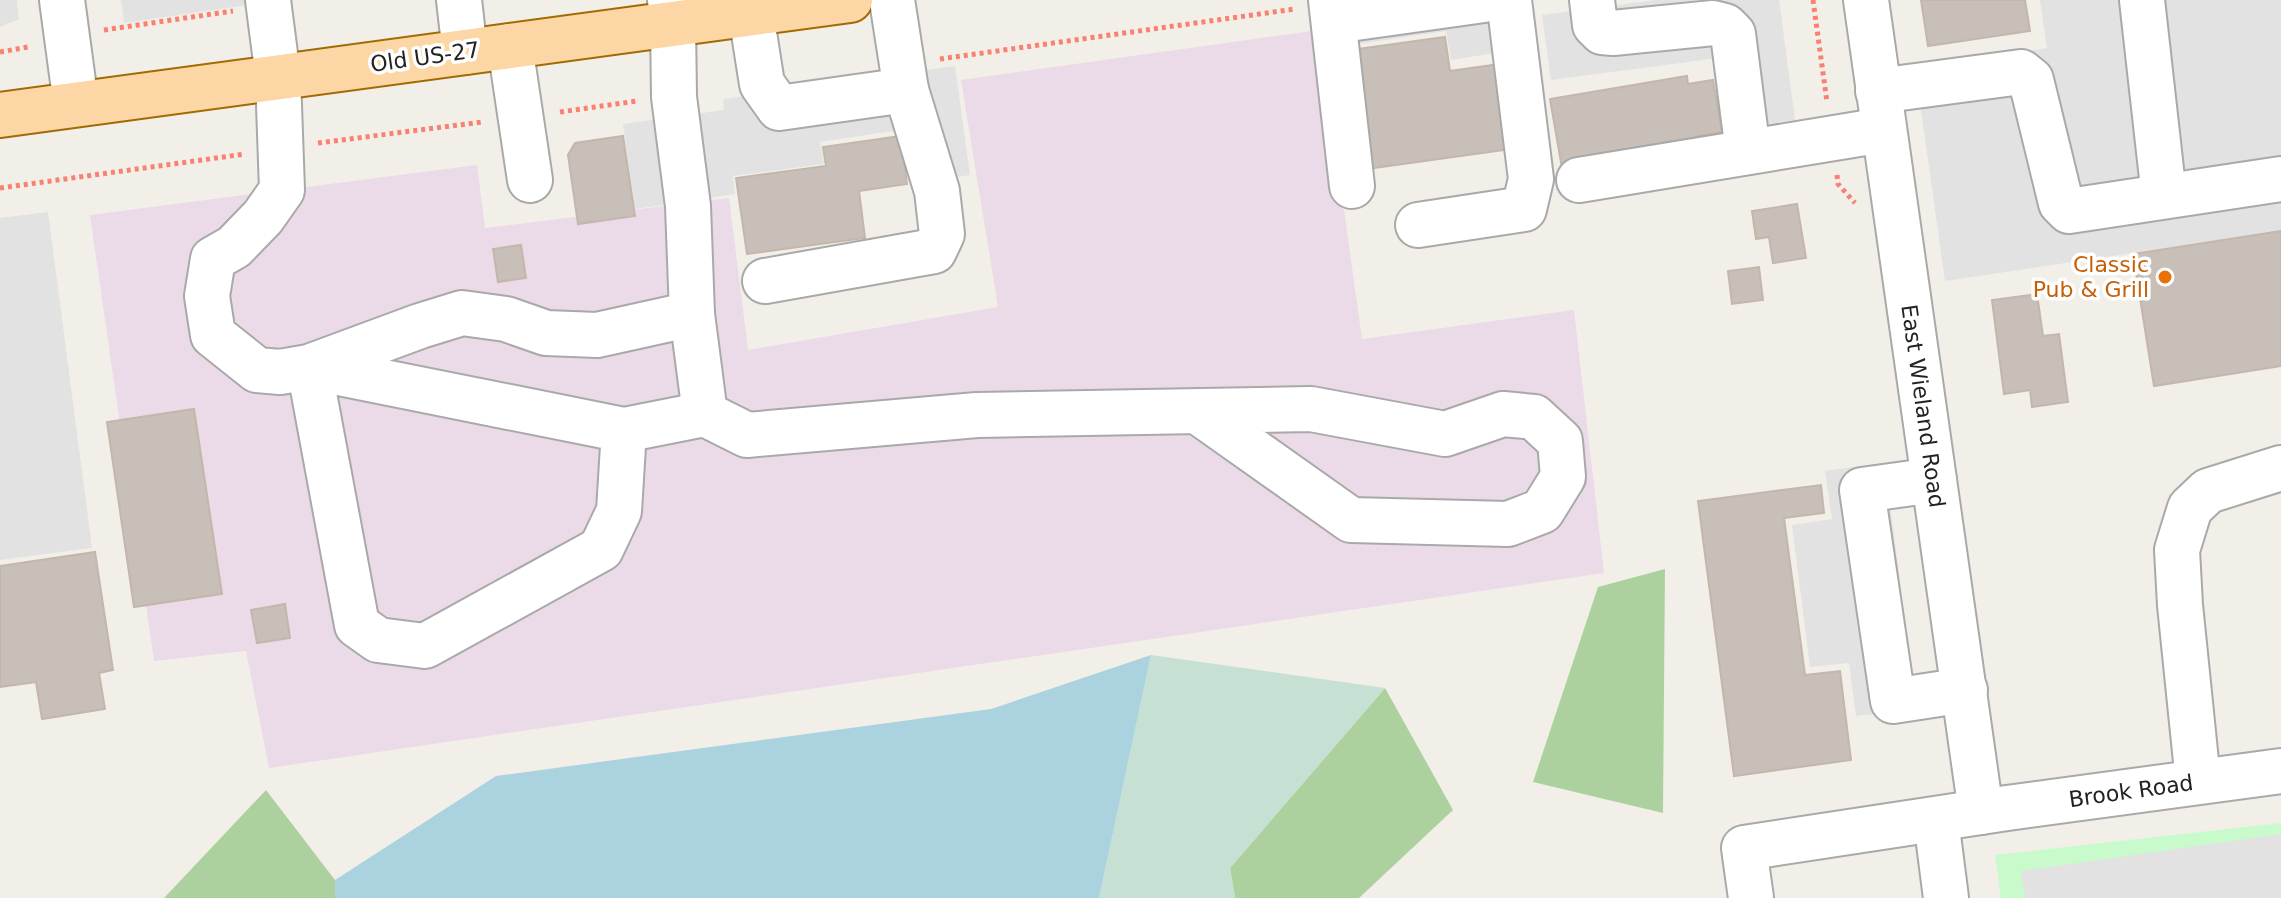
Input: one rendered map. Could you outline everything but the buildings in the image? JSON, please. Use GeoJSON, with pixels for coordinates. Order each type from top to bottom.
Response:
{"type":"FeatureCollection","features":[{"type":"Feature","properties":{"kind":"main road","name":"Old US-27"},"geometry":{"type":"LineString","coordinates":[[0,115],[510,46],[672,12],[751,14],[850,0]]}},
{"type":"Feature","properties":{"kind":"street"},"geometry":{"type":"LineString","coordinates":[[459,0],[465,52]]}},
{"type":"Feature","properties":{"kind":"street"},"geometry":{"type":"LineString","coordinates":[[765,281],[934,251],[942,234],[937,191],[906,90],[892,0]]}},
{"type":"Feature","properties":{"kind":"street"},"geometry":{"type":"LineString","coordinates":[[1352,186],[1332,10],[1484,0]]}},
{"type":"Feature","properties":{"kind":"street"},"geometry":{"type":"LineString","coordinates":[[1418,225],[1524,209],[1531,179],[1509,0]]}},
{"type":"Feature","properties":{"kind":"street"},"geometry":{"type":"LineString","coordinates":[[1592,0],[1595,25],[1602,32],[1713,23],[1725,26],[1733,34],[1748,152]]}},
{"type":"Feature","properties":{"kind":"street","name":"East Wieland Road"},"geometry":{"type":"LineString","coordinates":[[1866,0],[1981,812]]}},
{"type":"Feature","properties":{"kind":"street"},"geometry":{"type":"LineString","coordinates":[[2142,0],[2164,196]]}},
{"type":"Feature","properties":{"kind":"street"},"geometry":{"type":"LineString","coordinates":[[268,3],[278,77],[282,190],[263,217],[234,247],[213,259],[207,296],[213,335],[257,370],[280,372],[309,367],[462,313],[506,319],[546,333],[597,335],[692,314]]}},
{"type":"Feature","properties":{"kind":"street"},"geometry":{"type":"LineString","coordinates":[[672,12],[674,97],[688,206],[692,314],[705,414]]}},
{"type":"Feature","properties":{"kind":"street"},"geometry":{"type":"LineString","coordinates":[[751,14],[762,84],[779,108],[906,90]]}},
{"type":"Feature","properties":{"kind":"street"},"geometry":{"type":"LineString","coordinates":[[64,19],[76,104]]}},
{"type":"Feature","properties":{"kind":"street"},"geometry":{"type":"LineString","coordinates":[[510,46],[530,180]]}},
{"type":"Feature","properties":{"kind":"street"},"geometry":{"type":"LineString","coordinates":[[1579,180],[1748,152],[1881,110],[2021,72],[2031,80],[2061,203],[2069,211],[2281,179]]}},
{"type":"Feature","properties":{"kind":"street"},"geometry":{"type":"LineString","coordinates":[[309,367],[357,625],[378,640],[425,646],[601,549],[619,511],[624,430]]}},
{"type":"Feature","properties":{"kind":"street"},"geometry":{"type":"LineString","coordinates":[[309,367],[624,430],[705,414],[747,435],[977,415],[1197,411],[1311,409],[1445,434],[1503,414],[1534,417],[1560,441],[1563,477],[1542,511],[1508,524],[1351,520],[1197,411]]}},
{"type":"Feature","properties":{"kind":"street"},"geometry":{"type":"LineString","coordinates":[[2198,781],[2177,550],[2190,508],[2208,491],[2281,468]]}},
{"type":"Feature","properties":{"kind":"street"},"geometry":{"type":"LineString","coordinates":[[1934,480],[1862,490],[1893,701],[1965,690]]}},
{"type":"Feature","properties":{"kind":"street","name":"Brook Road"},"geometry":{"type":"LineString","coordinates":[[1751,898],[1744,848],[2281,771]]}},
{"type":"Feature","properties":{"kind":"street"},"geometry":{"type":"LineString","coordinates":[[1936,820],[1946,898]]}},
{"type":"Feature","properties":{"kind":"path"},"geometry":{"type":"LineString","coordinates":[[0,52],[64,19],[114,27],[268,3]]}},
{"type":"Feature","properties":{"kind":"shaded area"},"geometry":{"type":"Polygon","coordinates":[[[0,0],[17,0],[19,19],[0,27],[0,0]]]}},
{"type":"Feature","properties":{"kind":"shaded area"},"geometry":{"type":"Polygon","coordinates":[[[121,0],[281,0],[124,23],[121,0]]]}},
{"type":"Feature","properties":{"kind":"shaded area"},"geometry":{"type":"Polygon","coordinates":[[[1418,0],[1500,0],[1507,51],[1451,60],[1446,31],[1344,46],[1418,0]]]}},
{"type":"Feature","properties":{"kind":"shaded area"},"geometry":{"type":"Polygon","coordinates":[[[1656,0],[1779,0],[1795,120],[1736,128],[1726,57],[1551,80],[1542,15],[1656,0]]]}},
{"type":"Feature","properties":{"kind":"shaded area"},"geometry":{"type":"Polygon","coordinates":[[[2040,0],[2281,0],[2281,231],[1945,281],[1915,67],[2047,48],[2040,0]]]}},
{"type":"Feature","properties":{"kind":"shaded area"},"geometry":{"type":"Polygon","coordinates":[[[1319,30],[1362,339],[1574,310],[1604,573],[269,768],[246,651],[154,661],[90,215],[477,165],[485,228],[729,198],[748,350],[998,307],[961,80],[1319,30]]]}},
{"type":"Feature","properties":{"kind":"shaded area"},"geometry":{"type":"Polygon","coordinates":[[[955,66],[970,175],[914,183],[906,129],[820,142],[824,164],[733,176],[735,194],[635,209],[623,124],[724,110],[723,99],[955,66]]]}},
{"type":"Feature","properties":{"kind":"shaded area"},"geometry":{"type":"Polygon","coordinates":[[[48,212],[92,548],[0,560],[0,218],[48,212]]]}},
{"type":"Feature","properties":{"kind":"shaded area"},"geometry":{"type":"Polygon","coordinates":[[[1885,463],[1916,709],[1856,716],[1849,663],[1810,667],[1792,525],[1832,519],[1825,471],[1885,463]]]}},
{"type":"Feature","properties":{"kind":"shaded area"},"geometry":{"type":"Polygon","coordinates":[[[2281,834],[2281,898],[2025,898],[2021,871],[2281,834]]]}},
{"type":"Feature","properties":{"kind":"green space"},"geometry":{"type":"Polygon","coordinates":[[[1665,569],[1663,813],[1533,782],[1598,587],[1665,569]]]}},
{"type":"Feature","properties":{"kind":"green space"},"geometry":{"type":"Polygon","coordinates":[[[1151,655],[1385,688],[1230,868],[1235,898],[1099,898],[1151,655]]]}},
{"type":"Feature","properties":{"kind":"green space"},"geometry":{"type":"Polygon","coordinates":[[[1385,688],[1453,810],[1359,898],[1235,898],[1230,868],[1385,688]]]}},
{"type":"Feature","properties":{"kind":"green space"},"geometry":{"type":"Polygon","coordinates":[[[266,790],[335,880],[335,898],[164,898],[266,790]]]}},
{"type":"Feature","properties":{"kind":"green space"},"geometry":{"type":"Polygon","coordinates":[[[2281,823],[2281,898],[2001,898],[1995,855],[2281,823]]]}},
{"type":"Feature","properties":{"kind":"water"},"geometry":{"type":"Polygon","coordinates":[[[1151,655],[1099,898],[335,898],[335,880],[496,776],[991,709],[1151,655]]]}},
{"type":"Feature","properties":{"kind":"place","name":"Classic Pub & Grill"},"geometry":{"type":"Point","coordinates":[2165,277]}}]}
